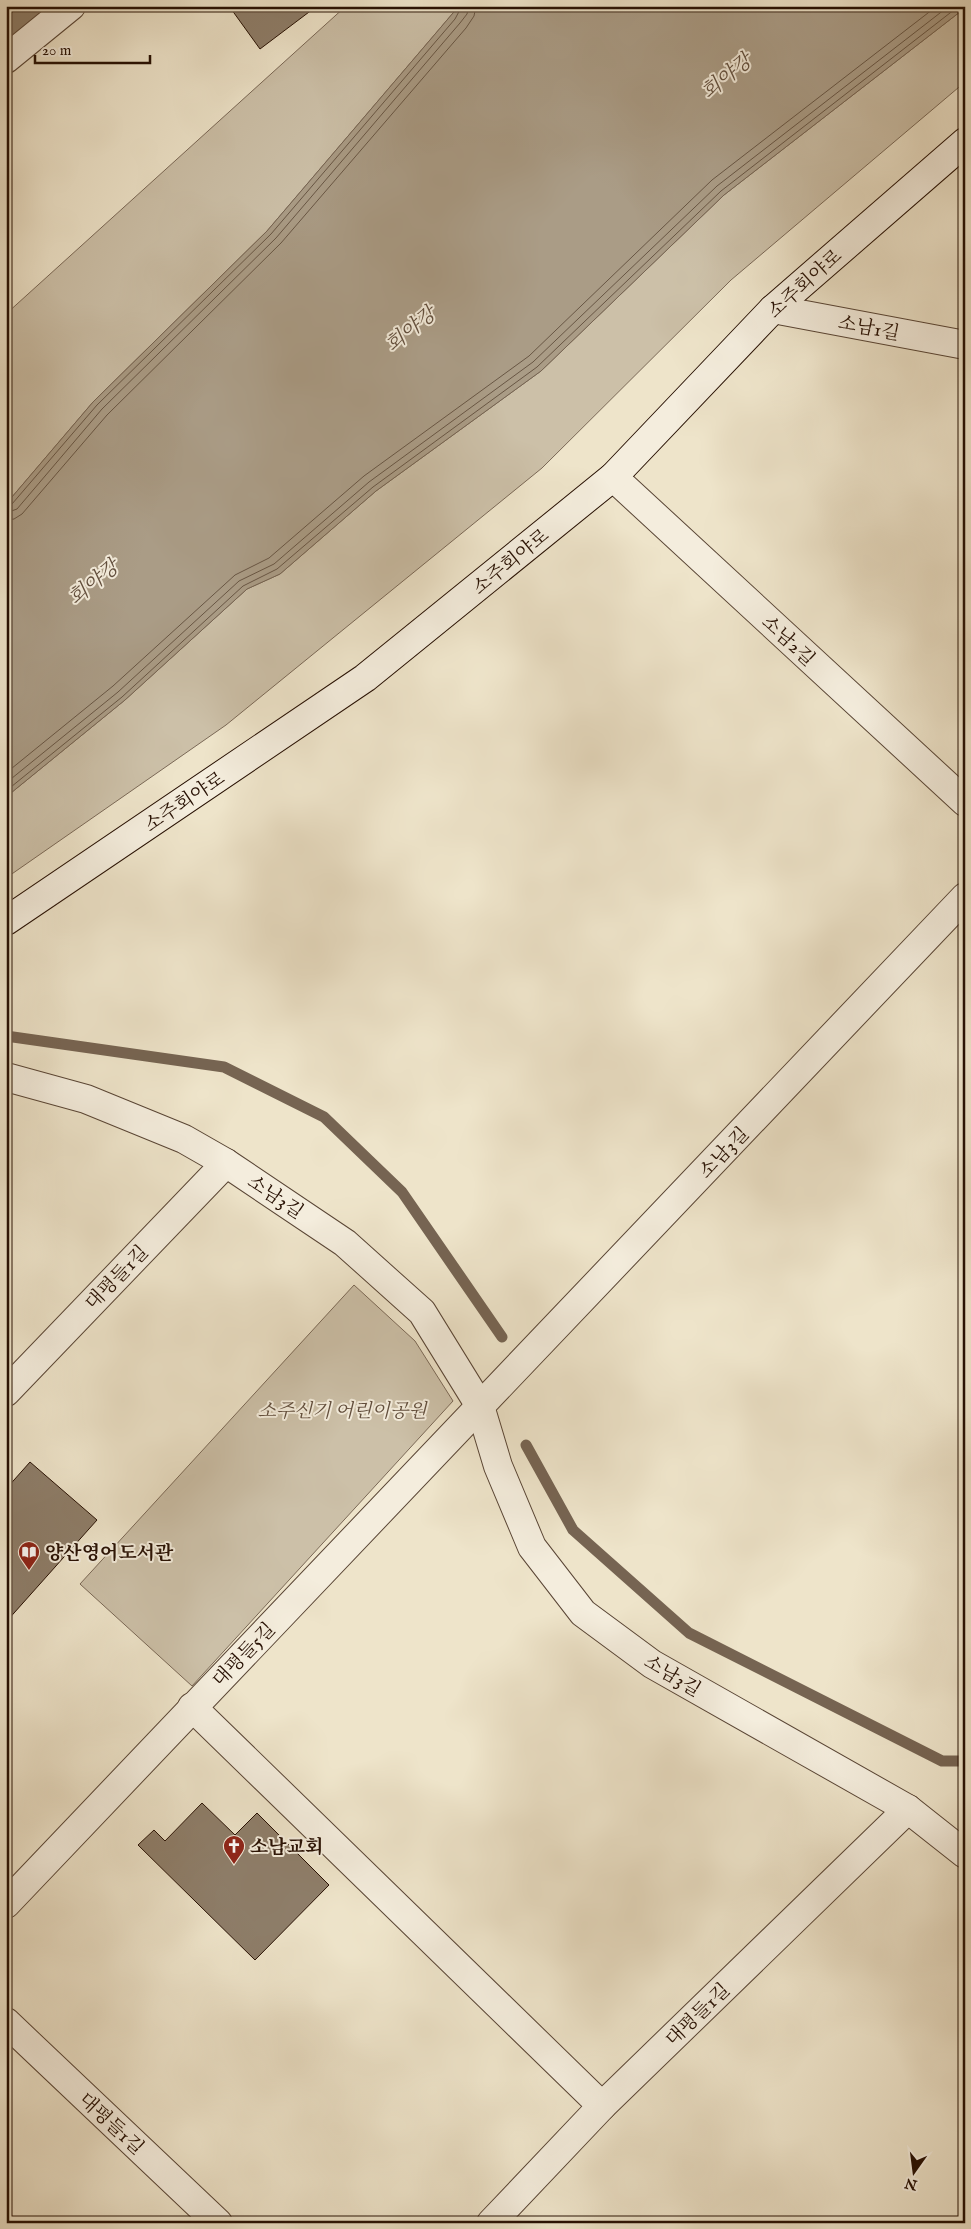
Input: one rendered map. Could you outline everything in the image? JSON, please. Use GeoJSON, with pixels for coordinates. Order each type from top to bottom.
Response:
{"type":"FeatureCollection","features":[{"type":"Feature","properties":{"kind":"street"},"geometry":{"type":"LineString","coordinates":[[6,59],[71,6]]}},
{"type":"Feature","properties":{"kind":"street","name":"소주회야로"},"geometry":{"type":"LineString","coordinates":[[6,921],[366,678],[614,477],[773,309],[965,142]]}},
{"type":"Feature","properties":{"kind":"street","name":"소남1길"},"geometry":{"type":"LineString","coordinates":[[773,309],[965,345]]}},
{"type":"Feature","properties":{"kind":"street","name":"소남2길"},"geometry":{"type":"LineString","coordinates":[[614,477],[965,802]]}},
{"type":"Feature","properties":{"kind":"street","name":"소남3길"},"geometry":{"type":"LineString","coordinates":[[480,1406],[965,898]]}},
{"type":"Feature","properties":{"kind":"street","name":"소남3길"},"geometry":{"type":"LineString","coordinates":[[6,1077],[86,1099],[184,1139],[226,1162],[345,1242],[422,1312],[480,1406],[498,1466],[532,1547],[583,1614],[652,1664],[908,1809],[965,1854]]}},
{"type":"Feature","properties":{"kind":"street","name":"대평들1길"},"geometry":{"type":"LineString","coordinates":[[6,1392],[226,1162]]}},
{"type":"Feature","properties":{"kind":"street","name":"대평들5길"},"geometry":{"type":"LineString","coordinates":[[6,1904],[480,1406]]}},
{"type":"Feature","properties":{"kind":"street"},"geometry":{"type":"LineString","coordinates":[[192,1707],[602,2106]]}},
{"type":"Feature","properties":{"kind":"street","name":"대평들1길"},"geometry":{"type":"LineString","coordinates":[[491,2223],[602,2106],[908,1809]]}},
{"type":"Feature","properties":{"kind":"street","name":"대평들1길"},"geometry":{"type":"LineString","coordinates":[[6,2022],[218,2223]]}},
{"type":"Feature","properties":{"kind":"green space"},"geometry":{"type":"Polygon","coordinates":[[[346,6],[459,6],[267,231],[93,402],[6,504],[6,314],[346,6]]]}},
{"type":"Feature","properties":{"kind":"green space"},"geometry":{"type":"Polygon","coordinates":[[[965,8],[965,82],[731,280],[542,468],[226,725],[6,878],[6,797],[125,700],[247,589],[280,574],[376,491],[541,371],[724,195],[965,8]]]}},
{"type":"Feature","properties":{"kind":"green space","name":"소주신기 어린이공원"},"geometry":{"type":"Polygon","coordinates":[[[354,1285],[415,1341],[453,1401],[192,1686],[80,1584],[354,1285]]]}},
{"type":"Feature","properties":{"kind":"water","name":"회야강"},"geometry":{"type":"Polygon","coordinates":[[[459,6],[965,6],[965,8],[724,195],[541,371],[376,491],[280,574],[247,589],[125,700],[6,797],[6,504],[93,402],[267,231],[459,6]]]}},
{"type":"Feature","properties":{"kind":"building"},"geometry":{"type":"Polygon","coordinates":[[[6,6],[58,6],[6,50],[6,6]]]}},
{"type":"Feature","properties":{"kind":"building"},"geometry":{"type":"Polygon","coordinates":[[[229,6],[317,6],[260,49],[229,6]]]}},
{"type":"Feature","properties":{"kind":"building","name":"양산영어도서관"},"geometry":{"type":"Polygon","coordinates":[[[30,1462],[97,1520],[6,1622],[6,1489],[30,1462]]]}},
{"type":"Feature","properties":{"kind":"building","name":"소남교회"},"geometry":{"type":"Polygon","coordinates":[[[202,1803],[235,1835],[257,1813],[329,1885],[255,1960],[138,1845],[154,1830],[165,1841],[202,1803]]]}},
{"type":"Feature","properties":{"kind":"waterway"},"geometry":{"type":"LineString","coordinates":[[6,1036],[224,1067],[324,1117],[402,1192],[502,1337]]}},
{"type":"Feature","properties":{"kind":"waterway"},"geometry":{"type":"LineString","coordinates":[[526,1445],[573,1530],[689,1633],[942,1761],[965,1761]]}},
{"type":"Feature","properties":{"kind":"place","name":"양산영어도서관"},"geometry":{"type":"Point","coordinates":[29,1571]}},
{"type":"Feature","properties":{"kind":"place","name":"소남교회"},"geometry":{"type":"Point","coordinates":[234,1865]}}]}
